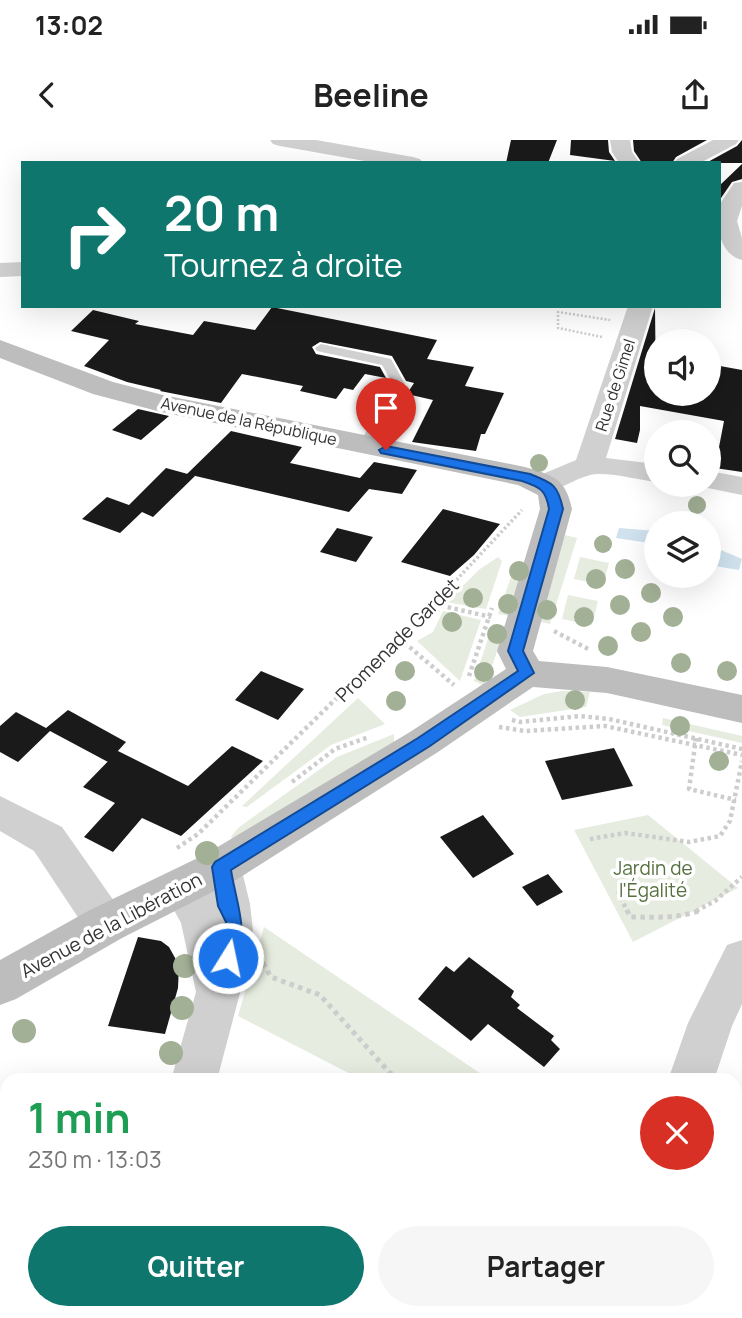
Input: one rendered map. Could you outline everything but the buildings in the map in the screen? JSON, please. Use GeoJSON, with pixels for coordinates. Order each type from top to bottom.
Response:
{"type":"FeatureCollection","features":[{"type":"Feature","properties":{"kind":"street"},"geometry":{"type":"LineString","coordinates":[[280,140],[330,144],[406,161]]}},
{"type":"Feature","properties":{"kind":"street"},"geometry":{"type":"LineString","coordinates":[[620,140],[622,152],[629,161]]}},
{"type":"Feature","properties":{"kind":"street"},"geometry":{"type":"LineString","coordinates":[[688,161],[731,140],[742,142]]}},
{"type":"Feature","properties":{"kind":"street"},"geometry":{"type":"LineString","coordinates":[[721,179],[734,191],[725,226],[742,253]]}},
{"type":"Feature","properties":{"kind":"street"},"geometry":{"type":"LineString","coordinates":[[0,270],[21,269]]}},
{"type":"Feature","properties":{"kind":"street","name":"Rue de Gimel"},"geometry":{"type":"LineString","coordinates":[[589,465],[635,324]]}},
{"type":"Feature","properties":{"kind":"street","name":"Avenue de la République"},"geometry":{"type":"LineString","coordinates":[[0,348],[103,388],[365,446],[525,477],[532,493]]}},
{"type":"Feature","properties":{"kind":"street"},"geometry":{"type":"LineString","coordinates":[[532,493],[589,465],[644,472]]}},
{"type":"Feature","properties":{"kind":"street"},"geometry":{"type":"LineString","coordinates":[[721,482],[742,486]]}},
{"type":"Feature","properties":{"kind":"street"},"geometry":{"type":"LineString","coordinates":[[532,493],[552,492],[556,509],[515,651],[527,673],[607,680],[742,709]]}},
{"type":"Feature","properties":{"kind":"street","name":"Avenue de la Libération"},"geometry":{"type":"LineString","coordinates":[[0,984],[106,924],[183,888],[210,850],[481,705],[527,673]]}},
{"type":"Feature","properties":{"kind":"street"},"geometry":{"type":"LineString","coordinates":[[0,812],[48,839],[106,924]]}},
{"type":"Feature","properties":{"kind":"street"},"geometry":{"type":"LineString","coordinates":[[196,1073],[219,994],[235,922],[210,850]]}},
{"type":"Feature","properties":{"kind":"street"},"geometry":{"type":"LineString","coordinates":[[183,888],[201,920],[219,994]]}},
{"type":"Feature","properties":{"kind":"street"},"geometry":{"type":"LineString","coordinates":[[693,1073],[710,1023],[742,959]]}},
{"type":"Feature","properties":{"kind":"lane"},"geometry":{"type":"LineString","coordinates":[[321,348],[387,362],[399,384],[365,446]]}},
{"type":"Feature","properties":{"kind":"path"},"geometry":{"type":"LineString","coordinates":[[558,312],[635,324],[558,328],[558,312]]}},
{"type":"Feature","properties":{"kind":"path","name":"Promenade Gardet"},"geometry":{"type":"LineString","coordinates":[[210,850],[399,638],[523,511],[532,493]]}},
{"type":"Feature","properties":{"kind":"path"},"geometry":{"type":"LineString","coordinates":[[399,638],[481,705],[506,718],[520,722],[580,716],[609,719],[742,755]]}},
{"type":"Feature","properties":{"kind":"path"},"geometry":{"type":"LineString","coordinates":[[481,705],[499,727],[516,732],[597,725],[742,748]]}},
{"type":"Feature","properties":{"kind":"path"},"geometry":{"type":"LineString","coordinates":[[695,741],[689,789],[736,800]]}},
{"type":"Feature","properties":{"kind":"path"},"geometry":{"type":"LineString","coordinates":[[590,839],[625,833],[689,842],[720,836],[730,821],[741,780],[742,761]]}},
{"type":"Feature","properties":{"kind":"path"},"geometry":{"type":"LineString","coordinates":[[618,891],[629,917],[686,917],[717,902],[742,877]]}},
{"type":"Feature","properties":{"kind":"path"},"geometry":{"type":"LineString","coordinates":[[260,958],[271,978],[320,995],[390,1073]]}},
{"type":"Feature","properties":{"kind":"green space"},"geometry":{"type":"Polygon","coordinates":[[[565,535],[577,538],[550,624],[537,621],[565,535]]]}},
{"type":"Feature","properties":{"kind":"green space"},"geometry":{"type":"Polygon","coordinates":[[[498,557],[502,561],[486,609],[446,602],[480,569],[498,557]]]}},
{"type":"Feature","properties":{"kind":"green space"},"geometry":{"type":"Polygon","coordinates":[[[580,557],[609,563],[603,585],[574,579],[580,557]]]}},
{"type":"Feature","properties":{"kind":"green space"},"geometry":{"type":"Polygon","coordinates":[[[516,563],[527,565],[510,616],[498,614],[516,563]]]}},
{"type":"Feature","properties":{"kind":"green space"},"geometry":{"type":"Polygon","coordinates":[[[568,595],[598,601],[592,625],[562,619],[568,595]]]}},
{"type":"Feature","properties":{"kind":"green space"},"geometry":{"type":"Polygon","coordinates":[[[443,611],[481,620],[460,681],[417,641],[433,632],[443,611]]]}},
{"type":"Feature","properties":{"kind":"green space"},"geometry":{"type":"Polygon","coordinates":[[[493,624],[506,626],[485,686],[474,681],[493,624]]]}},
{"type":"Feature","properties":{"kind":"green space"},"geometry":{"type":"Polygon","coordinates":[[[562,691],[590,692],[586,707],[520,717],[510,710],[544,694],[562,691]]]}},
{"type":"Feature","properties":{"kind":"green space"},"geometry":{"type":"Polygon","coordinates":[[[358,698],[385,724],[331,745],[247,807],[242,806],[358,698]]]}},
{"type":"Feature","properties":{"kind":"green space"},"geometry":{"type":"Polygon","coordinates":[[[663,718],[742,736],[742,743],[662,725],[663,718]]]}},
{"type":"Feature","properties":{"kind":"green space"},"geometry":{"type":"Polygon","coordinates":[[[394,734],[394,745],[236,844],[231,837],[238,828],[337,757],[394,734]]]}},
{"type":"Feature","properties":{"kind":"green space","name":"Jardin de l'Égalité"},"geometry":{"type":"Polygon","coordinates":[[[648,815],[738,888],[633,942],[574,830],[648,815]]]}},
{"type":"Feature","properties":{"kind":"green space"},"geometry":{"type":"Polygon","coordinates":[[[264,927],[480,1073],[348,1073],[238,1016],[264,927]]]}},
{"type":"Feature","properties":{"kind":"water"},"geometry":{"type":"Polygon","coordinates":[[[619,528],[644,530],[644,542],[616,538],[619,528]]]}},
{"type":"Feature","properties":{"kind":"water"},"geometry":{"type":"Polygon","coordinates":[[[721,550],[742,559],[739,570],[721,567],[721,550]]]}},
{"type":"Feature","properties":{"kind":"route"},"geometry":{"type":"LineString","coordinates":[[228,958],[235,922],[228,906],[221,867],[424,742],[527,673],[515,651],[556,509],[552,492],[544,484],[525,477],[386,450]]}}]}
